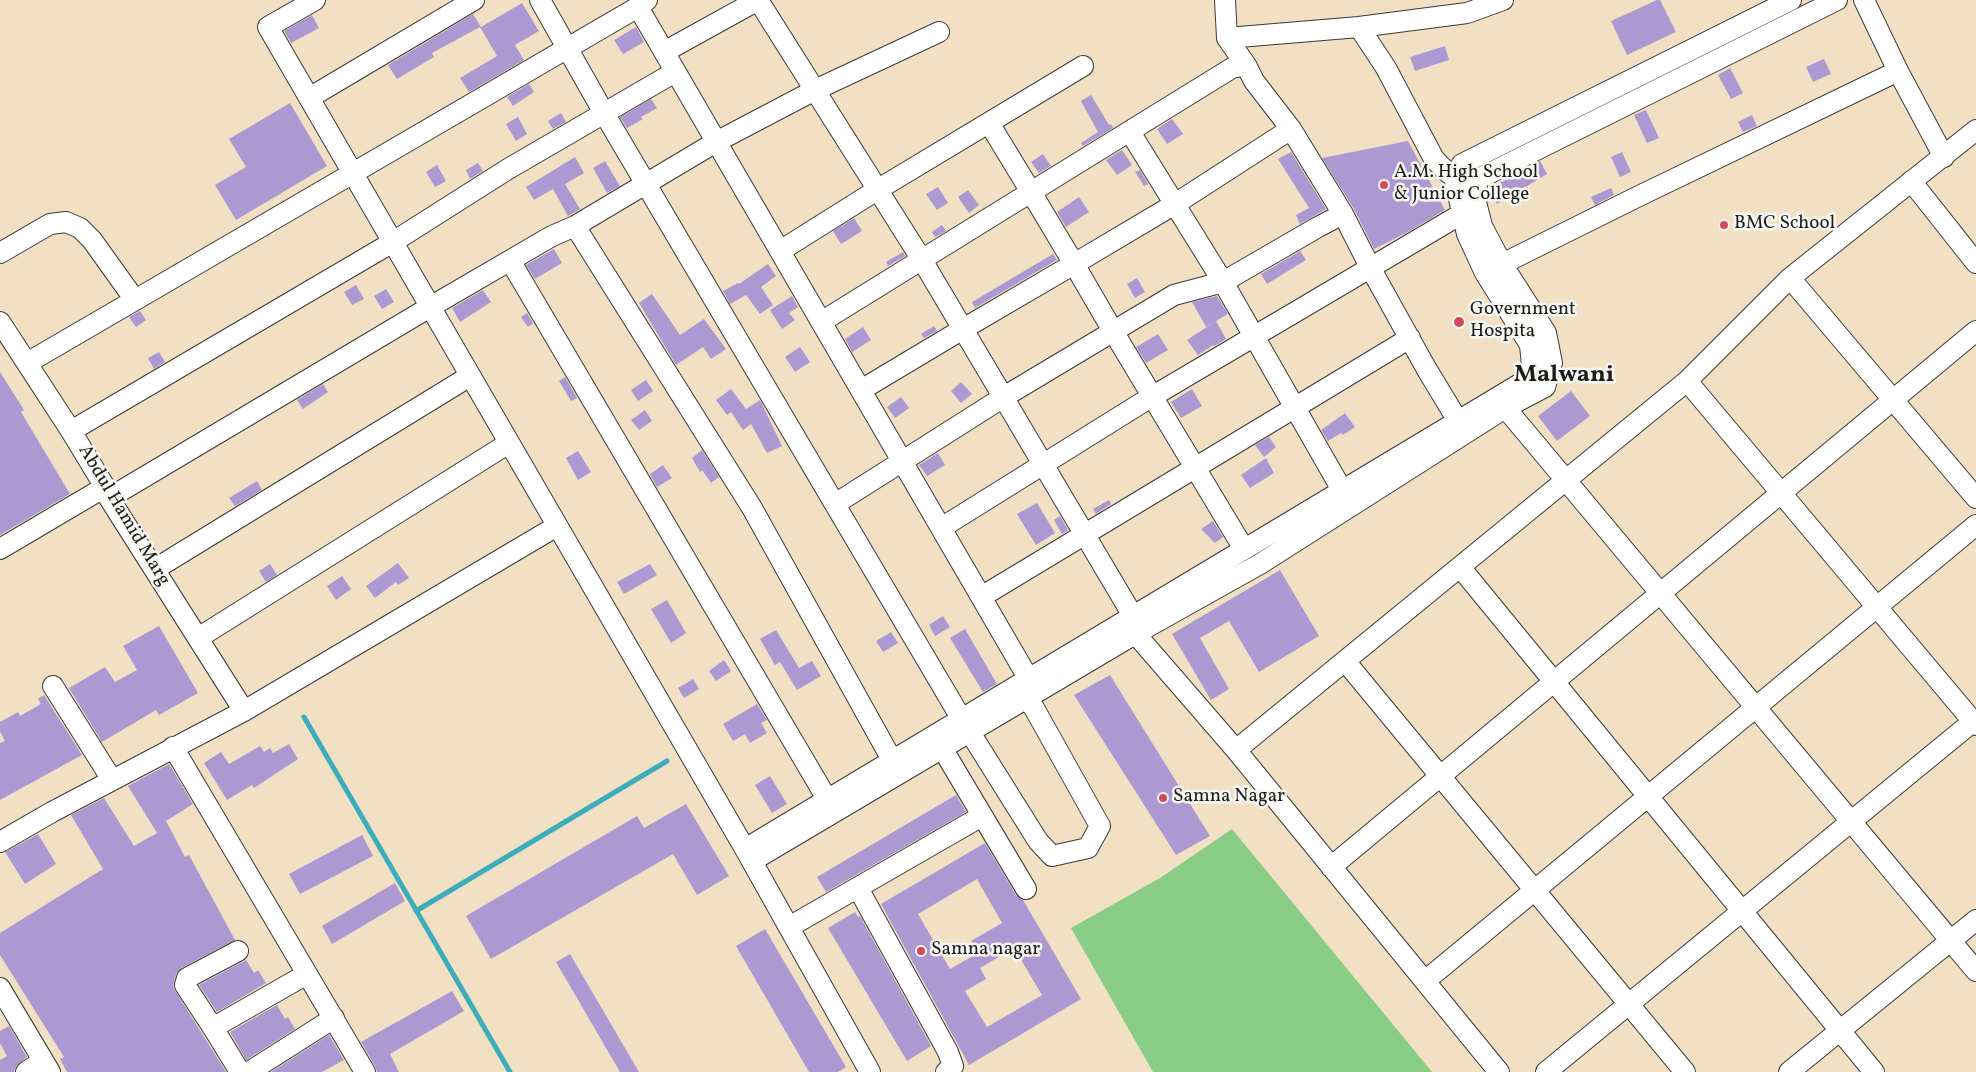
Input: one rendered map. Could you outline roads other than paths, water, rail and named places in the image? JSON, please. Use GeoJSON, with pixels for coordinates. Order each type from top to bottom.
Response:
{"type":"FeatureCollection","features":[{"type":"Feature","properties":{"kind":"street"},"geometry":{"type":"LineString","coordinates":[[315,0],[268,27],[748,855],[870,1072]]}},
{"type":"Feature","properties":{"kind":"street"},"geometry":{"type":"LineString","coordinates":[[309,98],[474,0]]}},
{"type":"Feature","properties":{"kind":"street"},"geometry":{"type":"LineString","coordinates":[[27,363],[353,174],[568,48],[642,4],[675,72],[981,597],[1031,689],[1034,708],[1100,826],[1088,848],[1052,856],[1038,841],[966,725],[835,504],[604,113],[568,48],[540,0]]}},
{"type":"Feature","properties":{"kind":"street"},"geometry":{"type":"LineString","coordinates":[[664,52],[758,0],[922,260],[1084,535],[1131,623],[1499,1072]]}},
{"type":"Feature","properties":{"kind":"street"},"geometry":{"type":"LineString","coordinates":[[1225,0],[1227,38],[1246,65],[1254,81],[1291,129],[1343,214],[1371,268],[1458,421]]}},
{"type":"Feature","properties":{"kind":"street"},"geometry":{"type":"LineString","coordinates":[[1227,38],[1359,27],[1467,13],[1502,0]]}},
{"type":"Feature","properties":{"kind":"street"},"geometry":{"type":"LineString","coordinates":[[748,855],[827,799],[892,760],[966,725],[1031,689],[1244,549],[1458,421],[1545,386],[1552,363],[1546,333],[1468,234],[1454,177],[1462,164],[1791,0]]}},
{"type":"Feature","properties":{"kind":"street"},"geometry":{"type":"LineString","coordinates":[[1494,268],[1475,198],[1478,179],[1837,0]]}},
{"type":"Feature","properties":{"kind":"street"},"geometry":{"type":"LineString","coordinates":[[1864,0],[1898,71],[1944,157]]}},
{"type":"Feature","properties":{"kind":"street"},"geometry":{"type":"LineString","coordinates":[[1359,27],[1386,68],[1434,159],[1454,177],[1476,184]]}},
{"type":"Feature","properties":{"kind":"street"},"geometry":{"type":"LineString","coordinates":[[0,549],[107,492],[510,262],[552,236],[575,226],[645,182],[716,142],[815,90],[938,32]]}},
{"type":"Feature","properties":{"kind":"street"},"geometry":{"type":"LineString","coordinates":[[821,322],[1232,68],[1246,65]]}},
{"type":"Feature","properties":{"kind":"street"},"geometry":{"type":"LineString","coordinates":[[780,251],[877,190],[1083,66]]}},
{"type":"Feature","properties":{"kind":"street"},"geometry":{"type":"LineString","coordinates":[[1494,268],[1898,71]]}},
{"type":"Feature","properties":{"kind":"street"},"geometry":{"type":"LineString","coordinates":[[71,431],[393,242],[508,169],[675,72]]}},
{"type":"Feature","properties":{"kind":"street"},"geometry":{"type":"LineString","coordinates":[[989,123],[1244,549]]}},
{"type":"Feature","properties":{"kind":"street"},"geometry":{"type":"LineString","coordinates":[[861,390],[1175,204],[1291,129]]}},
{"type":"Feature","properties":{"kind":"street"},"geometry":{"type":"LineString","coordinates":[[1236,750],[1688,381],[1790,278],[1976,130]]}},
{"type":"Feature","properties":{"kind":"street"},"geometry":{"type":"LineString","coordinates":[[1130,132],[1223,282],[1342,490]]}},
{"type":"Feature","properties":{"kind":"street"},"geometry":{"type":"LineString","coordinates":[[1911,181],[1976,264]]}},
{"type":"Feature","properties":{"kind":"street"},"geometry":{"type":"LineString","coordinates":[[941,528],[1153,396],[1463,213]]}},
{"type":"Feature","properties":{"kind":"street"},"geometry":{"type":"LineString","coordinates":[[835,504],[1002,398],[1174,295],[1223,282],[1343,214]]}},
{"type":"Feature","properties":{"kind":"street"},"geometry":{"type":"LineString","coordinates":[[0,253],[50,224],[66,222],[80,228],[92,240],[135,300]]}},
{"type":"Feature","properties":{"kind":"street"},"geometry":{"type":"LineString","coordinates":[[575,226],[752,508],[892,760]]}},
{"type":"Feature","properties":{"kind":"street"},"geometry":{"type":"LineString","coordinates":[[510,262],[827,799]]}},
{"type":"Feature","properties":{"kind":"street"},"geometry":{"type":"LineString","coordinates":[[1790,278],[1976,498]]}},
{"type":"Feature","properties":{"kind":"street","name":"Abdul Hamid Marg"},"geometry":{"type":"LineString","coordinates":[[0,322],[71,431],[244,711]]}},
{"type":"Feature","properties":{"kind":"street"},"geometry":{"type":"LineString","coordinates":[[1332,867],[1976,331]]}},
{"type":"Feature","properties":{"kind":"street"},"geometry":{"type":"LineString","coordinates":[[981,597],[1410,338]]}},
{"type":"Feature","properties":{"kind":"street"},"geometry":{"type":"LineString","coordinates":[[155,569],[470,376]]}},
{"type":"Feature","properties":{"kind":"street"},"geometry":{"type":"LineString","coordinates":[[1546,1072],[1975,722],[1688,381]]}},
{"type":"Feature","properties":{"kind":"street"},"geometry":{"type":"LineString","coordinates":[[1501,403],[1976,971]]}},
{"type":"Feature","properties":{"kind":"street"},"geometry":{"type":"LineString","coordinates":[[1131,623],[1260,564],[1501,403]]}},
{"type":"Feature","properties":{"kind":"street"},"geometry":{"type":"LineString","coordinates":[[198,638],[509,443]]}},
{"type":"Feature","properties":{"kind":"street"},"geometry":{"type":"LineString","coordinates":[[1424,981],[1976,525]]}},
{"type":"Feature","properties":{"kind":"street"},"geometry":{"type":"LineString","coordinates":[[0,842],[172,747],[244,711],[557,526]]}},
{"type":"Feature","properties":{"kind":"street"},"geometry":{"type":"LineString","coordinates":[[1460,567],[1874,1072]]}},
{"type":"Feature","properties":{"kind":"street"},"geometry":{"type":"LineString","coordinates":[[1345,661],[1685,1072]]}},
{"type":"Feature","properties":{"kind":"street"},"geometry":{"type":"LineString","coordinates":[[53,686],[112,780]]}},
{"type":"Feature","properties":{"kind":"street"},"geometry":{"type":"LineString","coordinates":[[748,855],[942,748],[966,725]]}},
{"type":"Feature","properties":{"kind":"street"},"geometry":{"type":"LineString","coordinates":[[172,747],[334,1018],[364,1072]]}},
{"type":"Feature","properties":{"kind":"street"},"geometry":{"type":"LineString","coordinates":[[942,748],[1026,890]]}},
{"type":"Feature","properties":{"kind":"street"},"geometry":{"type":"LineString","coordinates":[[789,927],[982,816]]}},
{"type":"Feature","properties":{"kind":"street"},"geometry":{"type":"LineString","coordinates":[[858,888],[948,1052],[953,1066],[946,1072]]}},
{"type":"Feature","properties":{"kind":"street"},"geometry":{"type":"LineString","coordinates":[[1789,1072],[1976,920]]}},
{"type":"Feature","properties":{"kind":"street"},"geometry":{"type":"LineString","coordinates":[[238,951],[188,978],[185,985],[240,1072]]}},
{"type":"Feature","properties":{"kind":"street"},"geometry":{"type":"LineString","coordinates":[[215,1031],[216,1026],[307,974]]}},
{"type":"Feature","properties":{"kind":"street"},"geometry":{"type":"LineString","coordinates":[[0,988],[47,1067],[26,1072]]}},
{"type":"Feature","properties":{"kind":"street"},"geometry":{"type":"LineString","coordinates":[[249,1072],[334,1018]]}},
{"type":"Feature","properties":{"kind":"waterway"},"geometry":{"type":"LineString","coordinates":[[304,717],[510,1072]]}},
{"type":"Feature","properties":{"kind":"waterway"},"geometry":{"type":"LineString","coordinates":[[416,911],[667,761]]}},
{"type":"Feature","properties":{"kind":"place","name":"A.M. High School & Junior College"},"geometry":{"type":"Point","coordinates":[1384,185]}},
{"type":"Feature","properties":{"kind":"place","name":"BMC School"},"geometry":{"type":"Point","coordinates":[1724,225]}},
{"type":"Feature","properties":{"kind":"place","name":"Government Hospita"},"geometry":{"type":"Point","coordinates":[1459,322]}},
{"type":"Feature","properties":{"kind":"place","name":"Samna Nagar"},"geometry":{"type":"Point","coordinates":[1163,798]}},
{"type":"Feature","properties":{"kind":"place","name":"Samna nagar"},"geometry":{"type":"Point","coordinates":[921,951]}},
{"type":"Feature","properties":{"kind":"district","name":"Malwani"},"geometry":{"type":"Point","coordinates":[1564,377]}}]}
